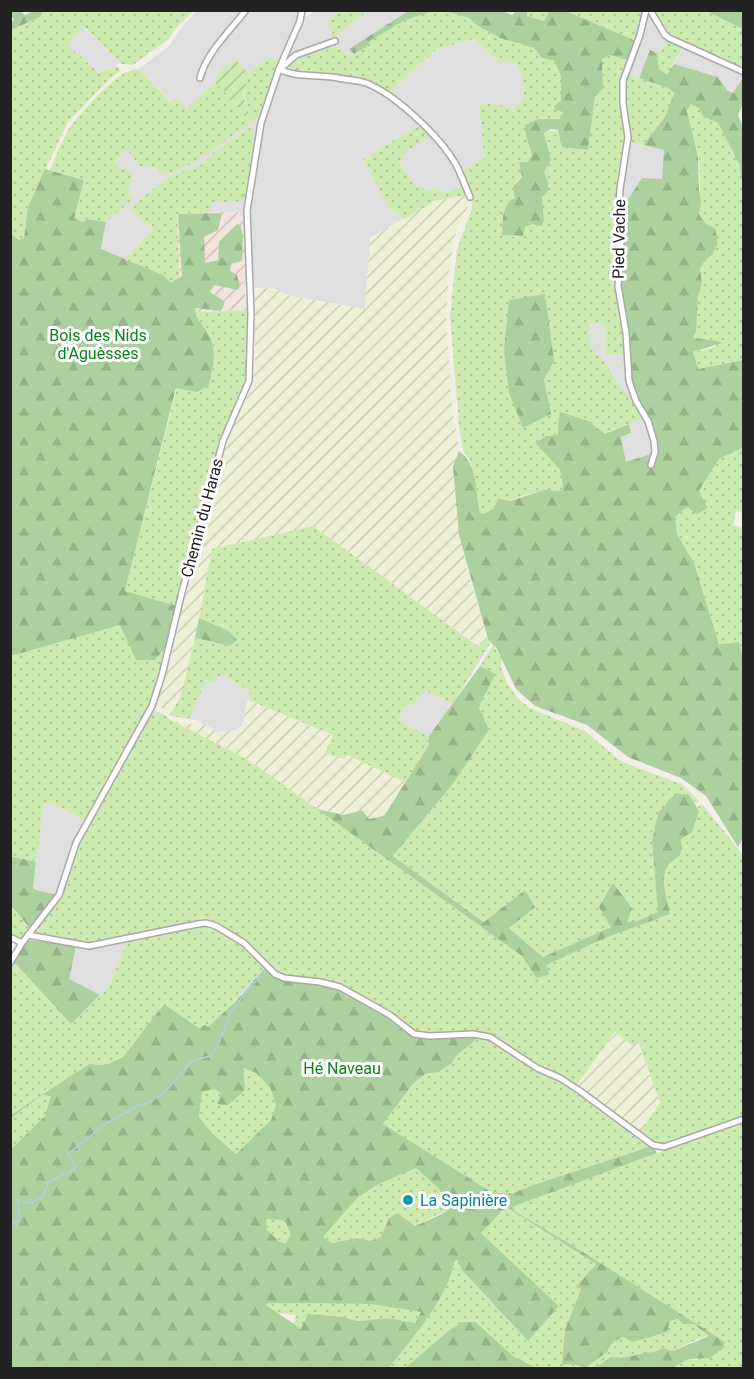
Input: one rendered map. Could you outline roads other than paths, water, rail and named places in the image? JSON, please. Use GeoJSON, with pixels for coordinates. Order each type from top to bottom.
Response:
{"type":"FeatureCollection","features":[{"type":"Feature","properties":{"kind":"street"},"geometry":{"type":"LineString","coordinates":[[200,78],[202,69],[210,57],[246,10]]}},
{"type":"Feature","properties":{"kind":"street","name":"Chemin du Haras"},"geometry":{"type":"LineString","coordinates":[[10,963],[22,943],[59,895],[76,843],[152,706],[162,675],[223,441],[249,381],[251,314],[248,210],[261,123],[279,71],[292,43],[302,10]]}},
{"type":"Feature","properties":{"kind":"street"},"geometry":{"type":"LineString","coordinates":[[648,10],[665,35],[744,72]]}},
{"type":"Feature","properties":{"kind":"street","name":"Pied Vache"},"geometry":{"type":"LineString","coordinates":[[648,10],[623,81],[623,104],[628,137],[620,189],[621,256],[618,286],[626,333],[629,381],[636,401],[648,421],[654,441],[655,452],[651,465]]}},
{"type":"Feature","properties":{"kind":"street"},"geometry":{"type":"LineString","coordinates":[[279,71],[296,55],[335,41]]}},
{"type":"Feature","properties":{"kind":"street"},"geometry":{"type":"LineString","coordinates":[[279,71],[327,75],[366,83],[388,96],[417,117],[441,143],[455,163],[470,197]]}},
{"type":"Feature","properties":{"kind":"street"},"geometry":{"type":"LineString","coordinates":[[28,935],[89,946],[206,923],[226,931],[244,943],[275,974],[284,978],[340,987],[390,1014],[414,1034],[430,1036],[473,1034],[490,1037],[530,1064],[560,1078],[580,1091],[653,1145],[664,1147],[744,1119]]}},
{"type":"Feature","properties":{"kind":"street"},"geometry":{"type":"LineString","coordinates":[[10,937],[22,943]]}},
{"type":"Feature","properties":{"kind":"waterway"},"geometry":{"type":"LineString","coordinates":[[10,1225],[19,1220],[18,1201],[30,1203],[42,1198],[49,1182],[76,1168],[68,1154],[104,1125],[137,1106],[150,1102],[166,1091],[192,1061],[210,1056],[218,1046],[230,1013],[248,989],[265,972]]}},
{"type":"Feature","properties":{"kind":"place","name":"La Sapinière"},"geometry":{"type":"Point","coordinates":[408,1200]}},
{"type":"Feature","properties":{"kind":"park label","name":"Bois des Nids d'Aguèsses"},"geometry":{"type":"Point","coordinates":[98,344]}},
{"type":"Feature","properties":{"kind":"park label","name":"Hé Naveau"},"geometry":{"type":"Point","coordinates":[342,1068]}}]}
